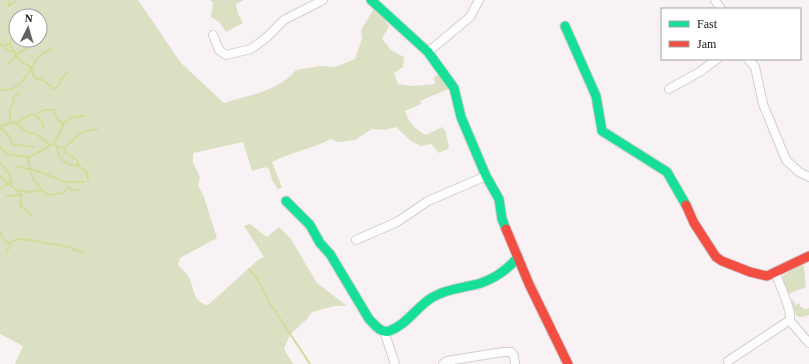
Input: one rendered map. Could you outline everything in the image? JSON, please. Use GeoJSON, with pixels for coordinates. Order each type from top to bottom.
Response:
{"type":"FeatureCollection","features":[{"type":"Feature","properties":{"kind":"street"},"geometry":{"type":"LineString","coordinates":[[213,35],[219,50],[226,55],[251,49],[266,38],[284,20],[323,0]]}},
{"type":"Feature","properties":{"kind":"street"},"geometry":{"type":"LineString","coordinates":[[371,0],[428,52],[454,88],[461,117],[486,176],[499,199],[502,218],[518,257],[568,364]]}},
{"type":"Feature","properties":{"kind":"street"},"geometry":{"type":"LineString","coordinates":[[428,52],[470,17],[479,0]]}},
{"type":"Feature","properties":{"kind":"street"},"geometry":{"type":"LineString","coordinates":[[565,26],[596,96],[602,131],[663,169],[670,176],[691,214],[694,223],[716,257],[722,262],[767,276],[809,256]]}},
{"type":"Feature","properties":{"kind":"street"},"geometry":{"type":"LineString","coordinates":[[669,89],[701,72],[716,60]]}},
{"type":"Feature","properties":{"kind":"street"},"geometry":{"type":"LineString","coordinates":[[749,60],[754,67],[758,77],[763,104],[786,160],[799,172],[809,178]]}},
{"type":"Feature","properties":{"kind":"street"},"geometry":{"type":"LineString","coordinates":[[356,240],[397,222],[428,201],[486,176]]}},
{"type":"Feature","properties":{"kind":"street"},"geometry":{"type":"LineString","coordinates":[[286,201],[310,225],[320,243],[330,254],[369,319],[378,328],[384,331],[389,331],[403,322],[432,297],[448,290],[481,283],[508,269],[518,257]]}},
{"type":"Feature","properties":{"kind":"street"},"geometry":{"type":"LineString","coordinates":[[775,272],[783,296],[791,311],[790,321],[809,343]]}},
{"type":"Feature","properties":{"kind":"street"},"geometry":{"type":"LineString","coordinates":[[728,361],[784,322],[790,321]]}},
{"type":"Feature","properties":{"kind":"street"},"geometry":{"type":"LineString","coordinates":[[384,331],[395,364]]}},
{"type":"Feature","properties":{"kind":"street"},"geometry":{"type":"LineString","coordinates":[[442,364],[447,361],[503,352],[511,352],[514,356],[515,364]]}},
{"type":"Feature","properties":{"kind":"green space"},"geometry":{"type":"Polygon","coordinates":[[[0,0],[138,0],[181,63],[224,103],[253,95],[273,87],[281,83],[296,70],[320,66],[335,67],[355,59],[362,39],[361,30],[375,7],[389,26],[382,39],[391,50],[404,57],[403,67],[394,73],[398,84],[414,86],[435,84],[434,77],[439,74],[451,88],[420,101],[421,104],[405,111],[408,119],[413,125],[426,135],[442,127],[446,132],[449,148],[439,153],[431,144],[421,146],[411,141],[396,127],[385,130],[372,129],[355,140],[337,142],[331,139],[272,162],[282,188],[278,189],[272,180],[269,169],[265,167],[252,171],[243,142],[193,153],[193,162],[200,177],[198,185],[204,197],[217,238],[180,258],[178,265],[189,277],[199,301],[208,305],[258,260],[264,257],[244,226],[250,224],[267,237],[279,227],[291,239],[317,283],[347,306],[334,306],[312,312],[308,318],[290,335],[284,349],[293,364],[15,364],[23,346],[0,334],[0,0]]]}},
{"type":"Feature","properties":{"kind":"green space"},"geometry":{"type":"Polygon","coordinates":[[[209,0],[244,0],[236,4],[238,14],[243,23],[226,32],[220,23],[211,17],[213,2],[209,0]]]}},
{"type":"Feature","properties":{"kind":"green space"},"geometry":{"type":"Polygon","coordinates":[[[800,259],[804,267],[806,287],[788,294],[782,286],[781,279],[790,271],[794,263],[800,259]]]}},
{"type":"Feature","properties":{"kind":"green space"},"geometry":{"type":"Polygon","coordinates":[[[793,300],[796,305],[800,303],[800,306],[805,309],[809,308],[809,315],[802,317],[797,316],[790,302],[793,300]]]}},
{"type":"Feature","properties":{"kind":"waterway"},"geometry":{"type":"LineString","coordinates":[[8,0],[9,6],[17,0]]}},
{"type":"Feature","properties":{"kind":"waterway"},"geometry":{"type":"LineString","coordinates":[[0,44],[8,51],[14,52]]}},
{"type":"Feature","properties":{"kind":"waterway"},"geometry":{"type":"LineString","coordinates":[[0,46],[8,44]]}},
{"type":"Feature","properties":{"kind":"waterway"},"geometry":{"type":"LineString","coordinates":[[12,48],[20,60],[31,67],[34,77],[45,81],[53,89],[60,85],[61,79],[67,73]]}},
{"type":"Feature","properties":{"kind":"waterway"},"geometry":{"type":"LineString","coordinates":[[15,55],[28,48]]}},
{"type":"Feature","properties":{"kind":"waterway"},"geometry":{"type":"LineString","coordinates":[[0,89],[12,89],[17,86],[27,76],[38,58],[52,48]]}},
{"type":"Feature","properties":{"kind":"waterway"},"geometry":{"type":"LineString","coordinates":[[8,64],[16,57]]}},
{"type":"Feature","properties":{"kind":"waterway"},"geometry":{"type":"LineString","coordinates":[[10,122],[10,108],[14,103],[13,98],[18,94]]}},
{"type":"Feature","properties":{"kind":"waterway"},"geometry":{"type":"LineString","coordinates":[[35,115],[44,110],[53,110],[59,121],[63,123]]}},
{"type":"Feature","properties":{"kind":"waterway"},"geometry":{"type":"LineString","coordinates":[[0,126],[20,121],[32,114],[42,121],[43,127]]}},
{"type":"Feature","properties":{"kind":"waterway"},"geometry":{"type":"LineString","coordinates":[[54,143],[63,126],[63,123],[72,117],[84,116]]}},
{"type":"Feature","properties":{"kind":"waterway"},"geometry":{"type":"LineString","coordinates":[[15,122],[27,132],[36,134],[50,145]]}},
{"type":"Feature","properties":{"kind":"waterway"},"geometry":{"type":"LineString","coordinates":[[0,127],[9,136],[12,144],[33,147]]}},
{"type":"Feature","properties":{"kind":"waterway"},"geometry":{"type":"LineString","coordinates":[[27,157],[38,153],[54,143],[57,147],[64,148],[82,132],[97,129]]}},
{"type":"Feature","properties":{"kind":"waterway"},"geometry":{"type":"LineString","coordinates":[[0,147],[8,154],[27,157],[33,179],[42,190],[28,192],[18,190]]}},
{"type":"Feature","properties":{"kind":"waterway"},"geometry":{"type":"LineString","coordinates":[[57,147],[59,157],[68,164],[79,166]]}},
{"type":"Feature","properties":{"kind":"waterway"},"geometry":{"type":"LineString","coordinates":[[64,148],[66,153],[77,160],[79,166],[87,173],[88,180]]}},
{"type":"Feature","properties":{"kind":"waterway"},"geometry":{"type":"LineString","coordinates":[[0,162],[10,175],[12,183]]}},
{"type":"Feature","properties":{"kind":"waterway"},"geometry":{"type":"LineString","coordinates":[[16,166],[37,171],[66,182],[84,182]]}},
{"type":"Feature","properties":{"kind":"waterway"},"geometry":{"type":"LineString","coordinates":[[0,176],[22,195],[20,205],[32,216]]}},
{"type":"Feature","properties":{"kind":"waterway"},"geometry":{"type":"LineString","coordinates":[[0,189],[10,182]]}},
{"type":"Feature","properties":{"kind":"waterway"},"geometry":{"type":"LineString","coordinates":[[42,190],[48,195],[64,193],[68,187],[72,190],[80,190]]}},
{"type":"Feature","properties":{"kind":"waterway"},"geometry":{"type":"LineString","coordinates":[[7,196],[22,195]]}},
{"type":"Feature","properties":{"kind":"waterway"},"geometry":{"type":"LineString","coordinates":[[0,232],[4,240],[11,245],[6,252]]}},
{"type":"Feature","properties":{"kind":"waterway"},"geometry":{"type":"LineString","coordinates":[[9,243],[19,239],[30,240],[69,247],[82,253]]}},
{"type":"Feature","properties":{"kind":"waterway"},"geometry":{"type":"LineString","coordinates":[[249,269],[260,283],[271,305],[310,364]]}},
{"type":"Feature","properties":{"kind":"traffic: fast"},"geometry":{"type":"LineString","coordinates":[[371,0],[428,52],[454,88],[461,117],[486,176],[499,199],[502,219],[506,229]]}},
{"type":"Feature","properties":{"kind":"traffic: fast"},"geometry":{"type":"LineString","coordinates":[[565,26],[596,96],[602,131],[667,172],[686,205]]}},
{"type":"Feature","properties":{"kind":"traffic: fast"},"geometry":{"type":"LineString","coordinates":[[286,201],[310,225],[320,243],[330,254],[369,319],[378,328],[386,332],[407,320],[422,305],[439,294],[492,279],[506,269],[518,257]]}},
{"type":"Feature","properties":{"kind":"traffic: jam"},"geometry":{"type":"LineString","coordinates":[[686,205],[694,223],[716,257],[722,261],[750,272],[767,276],[809,256]]}},
{"type":"Feature","properties":{"kind":"traffic: jam"},"geometry":{"type":"LineString","coordinates":[[506,229],[529,284],[568,364]]}}]}
